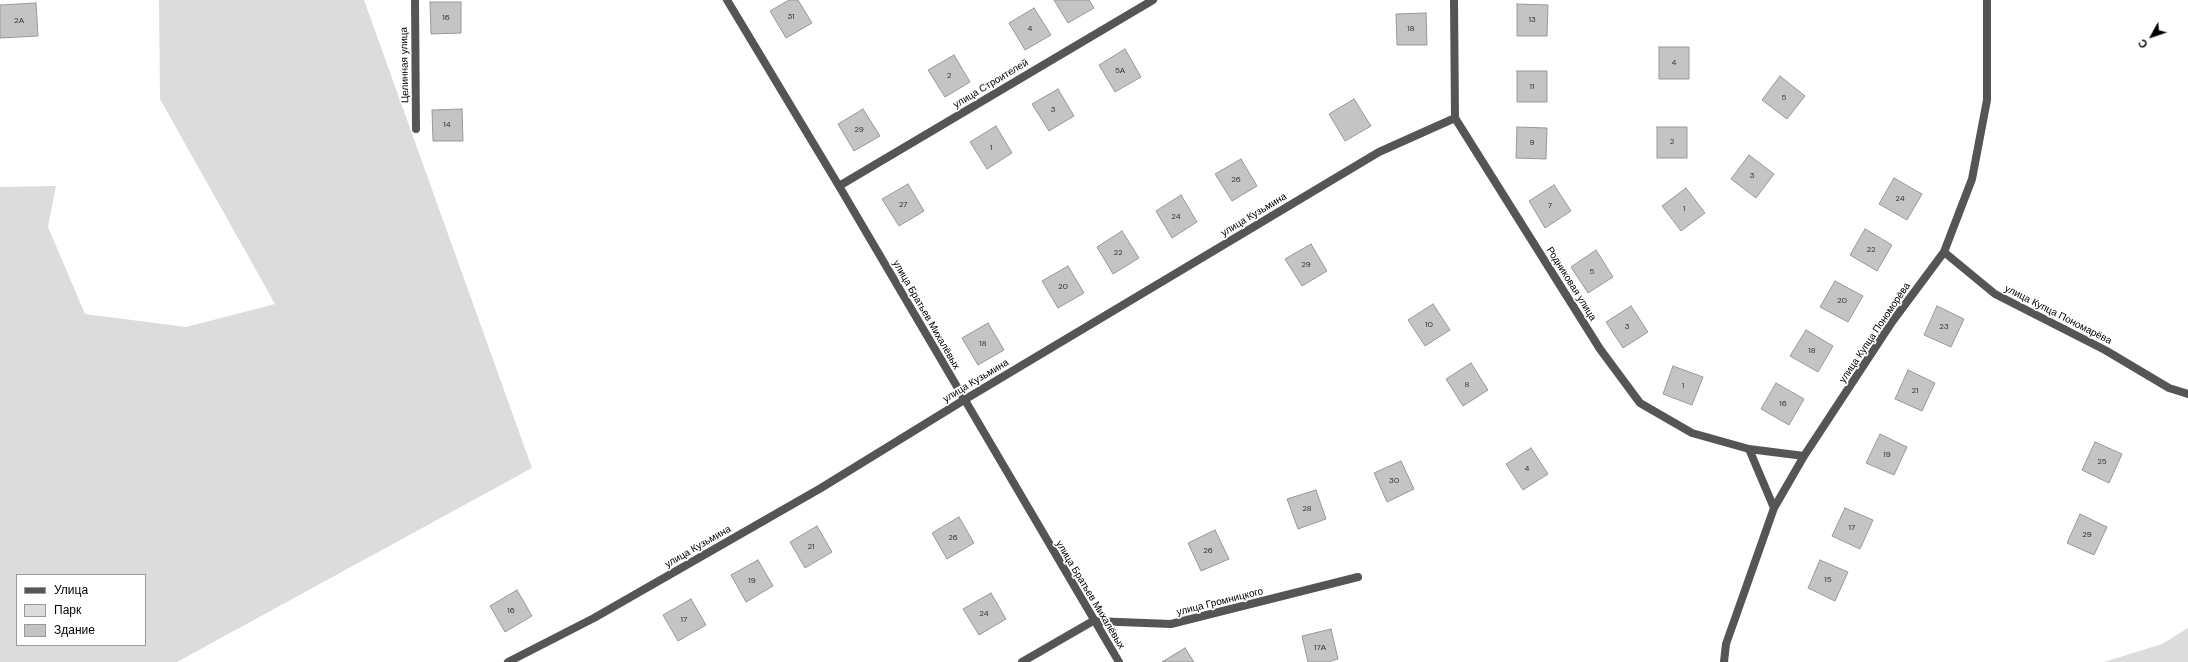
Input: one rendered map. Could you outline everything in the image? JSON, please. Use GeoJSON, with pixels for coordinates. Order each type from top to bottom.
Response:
{"type":"FeatureCollection","features":[{"type":"Feature","properties":{"kind":"street","name":"Целинная улица"},"geometry":{"type":"LineString","coordinates":[[415,0],[416,129]]}},
{"type":"Feature","properties":{"kind":"street","name":"улица Братьев Михалёвых"},"geometry":{"type":"LineString","coordinates":[[727,0],[839,186],[1093,621],[1119,662]]}},
{"type":"Feature","properties":{"kind":"street","name":"улица Строителей"},"geometry":{"type":"LineString","coordinates":[[839,186],[1153,0]]}},
{"type":"Feature","properties":{"kind":"street"},"geometry":{"type":"LineString","coordinates":[[1454,0],[1455,118]]}},
{"type":"Feature","properties":{"kind":"street","name":"улица Купца Пономорёва"},"geometry":{"type":"LineString","coordinates":[[1724,662],[1726,644],[1774,508],[1804,456],[1892,322],[1944,252],[1972,179],[1987,100],[1986,0]]}},
{"type":"Feature","properties":{"kind":"street","name":"улица Кузьмина"},"geometry":{"type":"LineString","coordinates":[[508,662],[594,618],[821,488],[964,400],[1379,152],[1455,118]]}},
{"type":"Feature","properties":{"kind":"street","name":"Родниковая улица"},"geometry":{"type":"LineString","coordinates":[[1455,118],[1600,349],[1640,403],[1692,433],[1749,449],[1804,456]]}},
{"type":"Feature","properties":{"kind":"street","name":"улица Купца Пономарёва"},"geometry":{"type":"LineString","coordinates":[[1944,252],[1994,294],[2106,350],[2169,388],[2188,394]]}},
{"type":"Feature","properties":{"kind":"street"},"geometry":{"type":"LineString","coordinates":[[1749,449],[1774,508]]}},
{"type":"Feature","properties":{"kind":"street","name":"улица Громницкого"},"geometry":{"type":"LineString","coordinates":[[1093,621],[1171,624],[1358,577]]}},
{"type":"Feature","properties":{"kind":"street"},"geometry":{"type":"LineString","coordinates":[[1022,662],[1093,621]]}},
{"type":"Feature","properties":{"kind":"green space"},"geometry":{"type":"Polygon","coordinates":[[[159,0],[364,0],[532,468],[177,662],[0,662],[0,187],[56,186],[48,227],[85,314],[186,327],[275,304],[160,99],[159,0]]]}},
{"type":"Feature","properties":{"kind":"green space"},"geometry":{"type":"Polygon","coordinates":[[[2188,628],[2188,662],[2104,662],[2162,644],[2188,628]]]}},
{"type":"Feature","properties":{"kind":"building"},"geometry":{"type":"Polygon","coordinates":[[[789,0],[798,0],[812,23],[786,38],[770,11],[789,0]]]}},
{"type":"Feature","properties":{"kind":"building"},"geometry":{"type":"Polygon","coordinates":[[[1054,0],[1089,0],[1094,8],[1068,23],[1054,0]]]}},
{"type":"Feature","properties":{"kind":"building"},"geometry":{"type":"Polygon","coordinates":[[[430,2],[461,2],[461,33],[431,34],[430,2]]]}},
{"type":"Feature","properties":{"kind":"building"},"geometry":{"type":"Polygon","coordinates":[[[36,3],[38,36],[0,38],[0,5],[36,3]]]}},
{"type":"Feature","properties":{"kind":"building"},"geometry":{"type":"Polygon","coordinates":[[[1517,4],[1548,5],[1547,36],[1517,36],[1517,4]]]}},
{"type":"Feature","properties":{"kind":"building"},"geometry":{"type":"Polygon","coordinates":[[[1034,8],[1051,35],[1025,50],[1009,23],[1034,8]]]}},
{"type":"Feature","properties":{"kind":"building"},"geometry":{"type":"Polygon","coordinates":[[[1426,13],[1427,45],[1397,45],[1396,14],[1426,13]]]}},
{"type":"Feature","properties":{"kind":"building"},"geometry":{"type":"Polygon","coordinates":[[[1659,47],[1689,47],[1689,79],[1659,79],[1659,47]]]}},
{"type":"Feature","properties":{"kind":"building"},"geometry":{"type":"Polygon","coordinates":[[[1125,49],[1141,77],[1115,92],[1099,65],[1125,49]]]}},
{"type":"Feature","properties":{"kind":"building"},"geometry":{"type":"Polygon","coordinates":[[[954,55],[970,82],[945,97],[928,70],[954,55]]]}},
{"type":"Feature","properties":{"kind":"building"},"geometry":{"type":"Polygon","coordinates":[[[1517,71],[1547,71],[1547,102],[1517,102],[1517,71]]]}},
{"type":"Feature","properties":{"kind":"building"},"geometry":{"type":"Polygon","coordinates":[[[1780,76],[1805,96],[1787,119],[1762,100],[1780,76]]]}},
{"type":"Feature","properties":{"kind":"building"},"geometry":{"type":"Polygon","coordinates":[[[1058,89],[1074,116],[1049,131],[1032,104],[1058,89]]]}},
{"type":"Feature","properties":{"kind":"building"},"geometry":{"type":"Polygon","coordinates":[[[1354,99],[1371,126],[1345,141],[1329,114],[1354,99]]]}},
{"type":"Feature","properties":{"kind":"building"},"geometry":{"type":"Polygon","coordinates":[[[462,109],[463,141],[433,141],[432,110],[462,109]]]}},
{"type":"Feature","properties":{"kind":"building"},"geometry":{"type":"Polygon","coordinates":[[[863,109],[880,136],[854,151],[838,124],[863,109]]]}},
{"type":"Feature","properties":{"kind":"building"},"geometry":{"type":"Polygon","coordinates":[[[996,126],[1012,153],[987,169],[970,142],[996,126]]]}},
{"type":"Feature","properties":{"kind":"building"},"geometry":{"type":"Polygon","coordinates":[[[1517,127],[1547,128],[1546,159],[1516,158],[1517,127]]]}},
{"type":"Feature","properties":{"kind":"building"},"geometry":{"type":"Polygon","coordinates":[[[1657,127],[1687,127],[1687,158],[1657,158],[1657,127]]]}},
{"type":"Feature","properties":{"kind":"building"},"geometry":{"type":"Polygon","coordinates":[[[1749,155],[1774,174],[1756,198],[1731,179],[1749,155]]]}},
{"type":"Feature","properties":{"kind":"building"},"geometry":{"type":"Polygon","coordinates":[[[1241,159],[1257,186],[1232,201],[1215,174],[1241,159]]]}},
{"type":"Feature","properties":{"kind":"building"},"geometry":{"type":"Polygon","coordinates":[[[1894,178],[1922,194],[1907,220],[1879,204],[1894,178]]]}},
{"type":"Feature","properties":{"kind":"building"},"geometry":{"type":"Polygon","coordinates":[[[908,184],[924,211],[899,226],[882,199],[908,184]]]}},
{"type":"Feature","properties":{"kind":"building"},"geometry":{"type":"Polygon","coordinates":[[[1554,185],[1571,211],[1545,228],[1529,201],[1554,185]]]}},
{"type":"Feature","properties":{"kind":"building"},"geometry":{"type":"Polygon","coordinates":[[[1686,188],[1705,213],[1681,231],[1662,206],[1686,188]]]}},
{"type":"Feature","properties":{"kind":"building"},"geometry":{"type":"Polygon","coordinates":[[[1181,195],[1197,222],[1172,238],[1156,211],[1181,195]]]}},
{"type":"Feature","properties":{"kind":"building"},"geometry":{"type":"Polygon","coordinates":[[[1865,229],[1892,245],[1877,271],[1850,255],[1865,229]]]}},
{"type":"Feature","properties":{"kind":"building"},"geometry":{"type":"Polygon","coordinates":[[[1122,231],[1139,258],[1113,274],[1097,247],[1122,231]]]}},
{"type":"Feature","properties":{"kind":"building"},"geometry":{"type":"Polygon","coordinates":[[[1311,244],[1327,271],[1302,286],[1285,259],[1311,244]]]}},
{"type":"Feature","properties":{"kind":"building"},"geometry":{"type":"Polygon","coordinates":[[[1596,250],[1613,277],[1588,293],[1571,267],[1596,250]]]}},
{"type":"Feature","properties":{"kind":"building"},"geometry":{"type":"Polygon","coordinates":[[[1068,266],[1084,293],[1058,308],[1042,281],[1068,266]]]}},
{"type":"Feature","properties":{"kind":"building"},"geometry":{"type":"Polygon","coordinates":[[[1835,281],[1863,296],[1848,322],[1820,307],[1835,281]]]}},
{"type":"Feature","properties":{"kind":"building"},"geometry":{"type":"Polygon","coordinates":[[[1433,304],[1450,330],[1425,346],[1408,320],[1433,304]]]}},
{"type":"Feature","properties":{"kind":"building"},"geometry":{"type":"Polygon","coordinates":[[[1631,306],[1648,332],[1623,348],[1606,322],[1631,306]]]}},
{"type":"Feature","properties":{"kind":"building"},"geometry":{"type":"Polygon","coordinates":[[[1937,306],[1964,319],[1951,347],[1924,335],[1937,306]]]}},
{"type":"Feature","properties":{"kind":"building"},"geometry":{"type":"Polygon","coordinates":[[[988,323],[1004,350],[978,365],[962,338],[988,323]]]}},
{"type":"Feature","properties":{"kind":"building"},"geometry":{"type":"Polygon","coordinates":[[[1806,330],[1833,346],[1818,372],[1790,356],[1806,330]]]}},
{"type":"Feature","properties":{"kind":"building"},"geometry":{"type":"Polygon","coordinates":[[[1471,363],[1488,390],[1463,406],[1446,379],[1471,363]]]}},
{"type":"Feature","properties":{"kind":"building"},"geometry":{"type":"Polygon","coordinates":[[[1673,366],[1703,377],[1692,405],[1663,394],[1673,366]]]}},
{"type":"Feature","properties":{"kind":"building"},"geometry":{"type":"Polygon","coordinates":[[[1908,370],[1935,383],[1922,411],[1895,399],[1908,370]]]}},
{"type":"Feature","properties":{"kind":"building"},"geometry":{"type":"Polygon","coordinates":[[[1776,383],[1804,399],[1789,425],[1761,409],[1776,383]]]}},
{"type":"Feature","properties":{"kind":"building"},"geometry":{"type":"Polygon","coordinates":[[[1880,434],[1907,447],[1894,475],[1866,463],[1880,434]]]}},
{"type":"Feature","properties":{"kind":"building"},"geometry":{"type":"Polygon","coordinates":[[[2095,442],[2122,454],[2109,483],[2082,470],[2095,442]]]}},
{"type":"Feature","properties":{"kind":"building"},"geometry":{"type":"Polygon","coordinates":[[[1531,448],[1548,474],[1523,490],[1506,464],[1531,448]]]}},
{"type":"Feature","properties":{"kind":"building"},"geometry":{"type":"Polygon","coordinates":[[[1401,461],[1414,489],[1387,502],[1374,473],[1401,461]]]}},
{"type":"Feature","properties":{"kind":"building"},"geometry":{"type":"Polygon","coordinates":[[[1316,490],[1326,519],[1298,529],[1287,499],[1316,490]]]}},
{"type":"Feature","properties":{"kind":"building"},"geometry":{"type":"Polygon","coordinates":[[[1845,508],[1873,520],[1860,549],[1832,536],[1845,508]]]}},
{"type":"Feature","properties":{"kind":"building"},"geometry":{"type":"Polygon","coordinates":[[[2080,514],[2107,527],[2094,555],[2067,543],[2080,514]]]}},
{"type":"Feature","properties":{"kind":"building"},"geometry":{"type":"Polygon","coordinates":[[[959,517],[974,543],[947,559],[932,533],[959,517]]]}},
{"type":"Feature","properties":{"kind":"building"},"geometry":{"type":"Polygon","coordinates":[[[817,526],[832,552],[805,568],[790,542],[817,526]]]}},
{"type":"Feature","properties":{"kind":"building"},"geometry":{"type":"Polygon","coordinates":[[[1215,530],[1229,559],[1201,571],[1188,543],[1215,530]]]}},
{"type":"Feature","properties":{"kind":"building"},"geometry":{"type":"Polygon","coordinates":[[[758,560],[773,586],[746,602],[731,575],[758,560]]]}},
{"type":"Feature","properties":{"kind":"building"},"geometry":{"type":"Polygon","coordinates":[[[1820,560],[1848,572],[1835,601],[1808,588],[1820,560]]]}},
{"type":"Feature","properties":{"kind":"building"},"geometry":{"type":"Polygon","coordinates":[[[517,590],[532,616],[505,632],[490,606],[517,590]]]}},
{"type":"Feature","properties":{"kind":"building"},"geometry":{"type":"Polygon","coordinates":[[[991,593],[1006,619],[979,635],[963,609],[991,593]]]}},
{"type":"Feature","properties":{"kind":"building"},"geometry":{"type":"Polygon","coordinates":[[[691,599],[706,625],[678,641],[663,615],[691,599]]]}},
{"type":"Feature","properties":{"kind":"building"},"geometry":{"type":"Polygon","coordinates":[[[1331,629],[1338,659],[1328,662],[1308,662],[1302,636],[1331,629]]]}},
{"type":"Feature","properties":{"kind":"building"},"geometry":{"type":"Polygon","coordinates":[[[1185,648],[1194,662],[1162,662],[1185,648]]]}}]}
